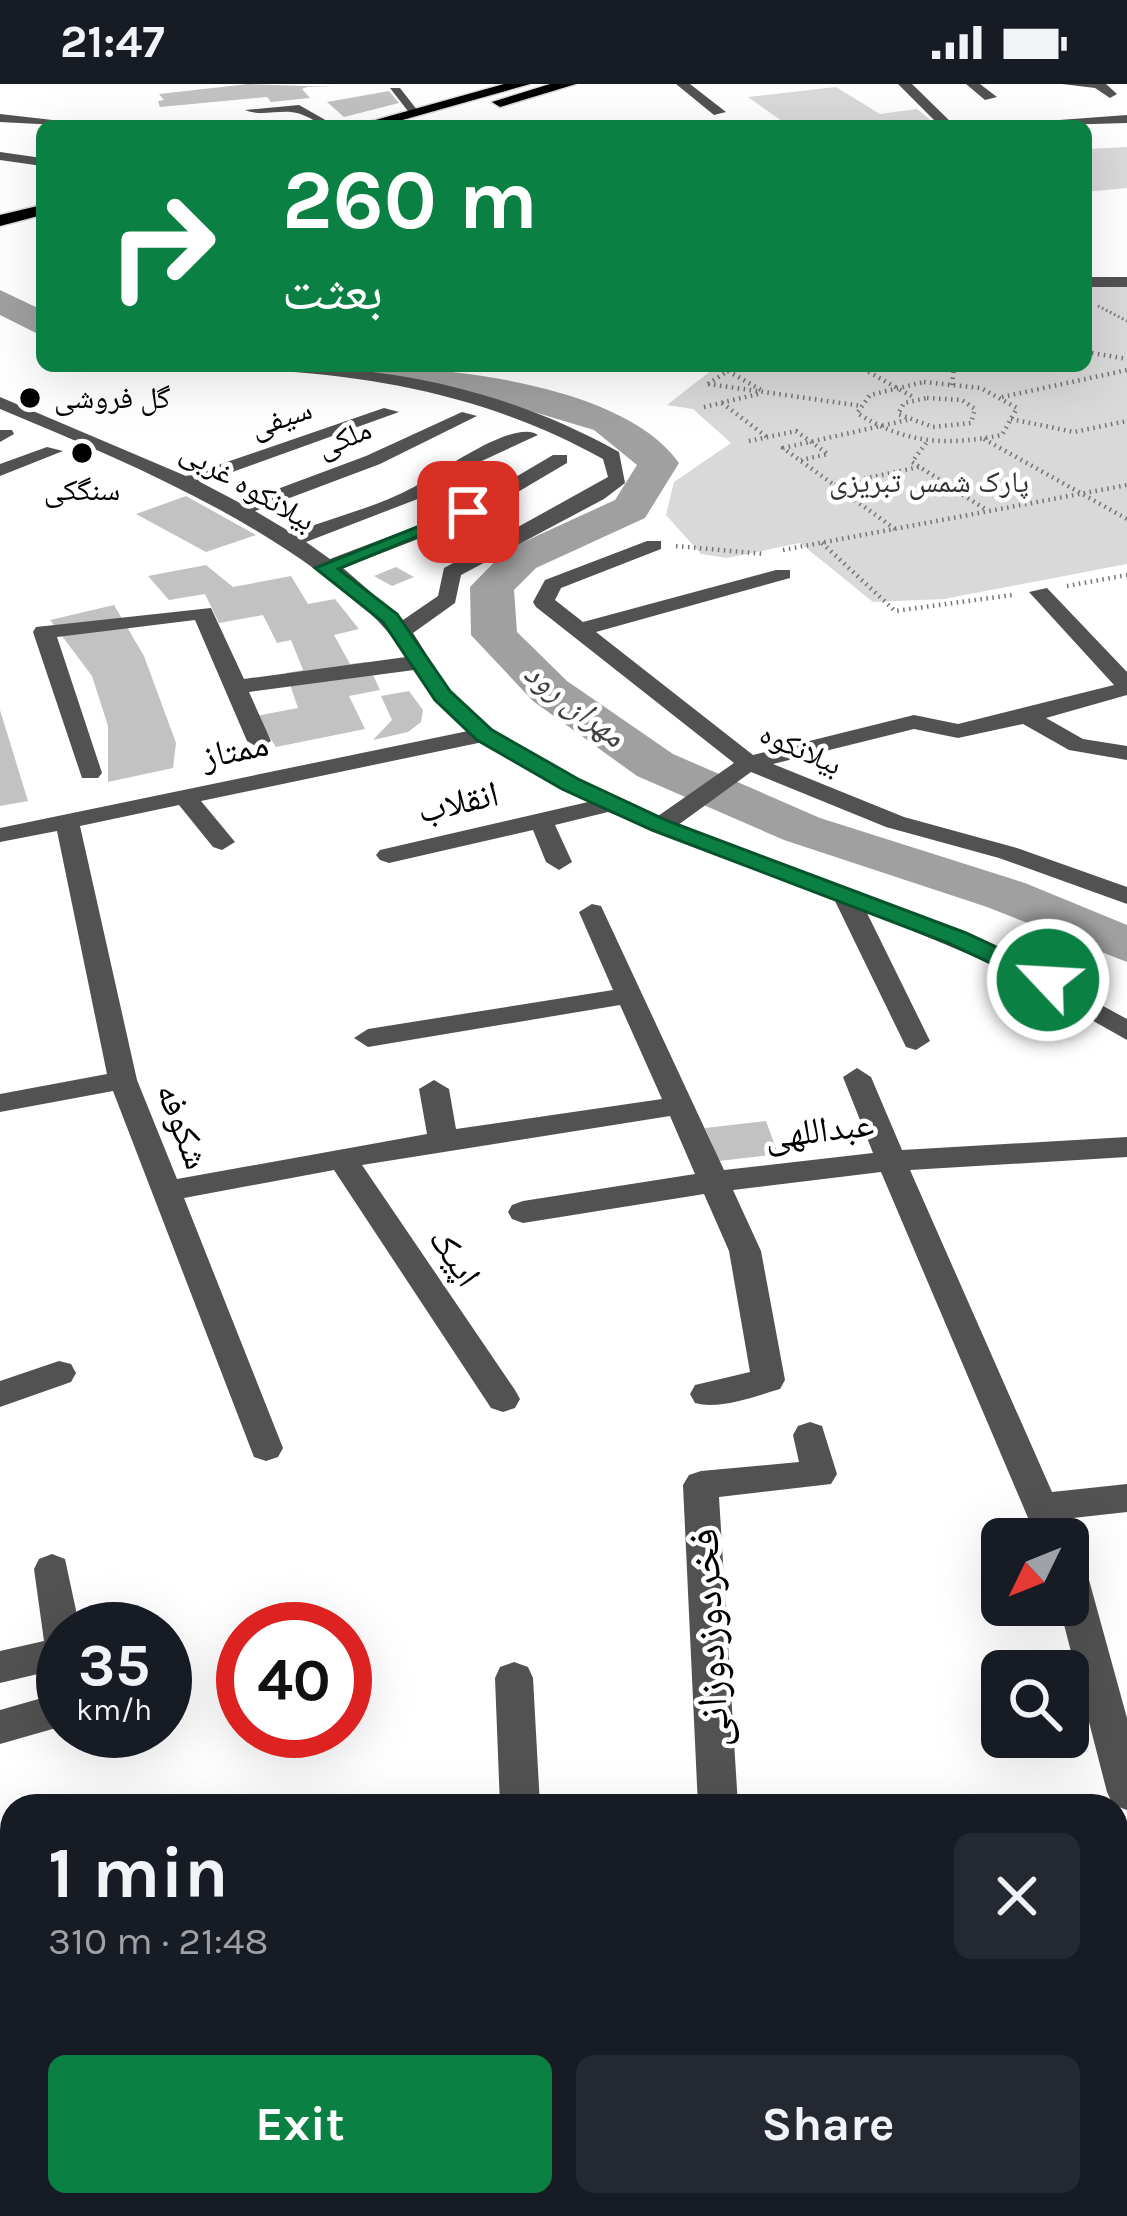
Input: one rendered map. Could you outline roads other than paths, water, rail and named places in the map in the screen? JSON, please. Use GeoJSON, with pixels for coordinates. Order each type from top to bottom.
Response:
{"type":"FeatureCollection","features":[{"type":"Feature","properties":{"kind":"highway"},"geometry":{"type":"LineString","coordinates":[[413,119],[500,87],[522,84]]}},
{"type":"Feature","properties":{"kind":"highway"},"geometry":{"type":"LineString","coordinates":[[413,119],[568,84]]}},
{"type":"Feature","properties":{"kind":"highway"},"geometry":{"type":"LineString","coordinates":[[0,221],[36,216]]}},
{"type":"Feature","properties":{"kind":"highway"},"geometry":{"type":"LineString","coordinates":[[0,233],[36,216]]}},
{"type":"Feature","properties":{"kind":"street"},"geometry":{"type":"LineString","coordinates":[[682,84],[719,112]]}},
{"type":"Feature","properties":{"kind":"street"},"geometry":{"type":"LineString","coordinates":[[904,84],[943,120]]}},
{"type":"Feature","properties":{"kind":"street"},"geometry":{"type":"LineString","coordinates":[[972,84],[990,97]]}},
{"type":"Feature","properties":{"kind":"street"},"geometry":{"type":"LineString","coordinates":[[1068,84],[1098,84],[1110,94]]}},
{"type":"Feature","properties":{"kind":"street"},"geometry":{"type":"LineString","coordinates":[[395,91],[413,119]]}},
{"type":"Feature","properties":{"kind":"street"},"geometry":{"type":"LineString","coordinates":[[252,110],[299,109],[318,120]]}},
{"type":"Feature","properties":{"kind":"street"},"geometry":{"type":"LineString","coordinates":[[1039,110],[1051,120]]}},
{"type":"Feature","properties":{"kind":"street"},"geometry":{"type":"LineString","coordinates":[[0,118],[36,122]]}},
{"type":"Feature","properties":{"kind":"street"},"geometry":{"type":"LineString","coordinates":[[1092,122],[1127,118]]}},
{"type":"Feature","properties":{"kind":"street"},"geometry":{"type":"LineString","coordinates":[[0,212],[36,216]]}},
{"type":"Feature","properties":{"kind":"street"},"geometry":{"type":"LineString","coordinates":[[1092,282],[1127,282]]}},
{"type":"Feature","properties":{"kind":"street"},"geometry":{"type":"LineString","coordinates":[[349,372],[498,405],[574,433],[612,456],[618,478],[597,495],[452,572],[448,599],[400,632]]}},
{"type":"Feature","properties":{"kind":"street","name":"بیلانکوه غربی"},"geometry":{"type":"LineString","coordinates":[[0,402],[190,481],[289,541],[390,618],[442,696],[485,735],[660,826],[1030,972],[1127,1031]]}},
{"type":"Feature","properties":{"kind":"street","name":"سیفی"},"geometry":{"type":"LineString","coordinates":[[190,481],[390,412]]}},
{"type":"Feature","properties":{"kind":"street","name":"ملکی"},"geometry":{"type":"LineString","coordinates":[[241,510],[373,460],[468,416]]}},
{"type":"Feature","properties":{"kind":"street"},"geometry":{"type":"LineString","coordinates":[[289,541],[422,491],[455,466],[529,435]]}},
{"type":"Feature","properties":{"kind":"street"},"geometry":{"type":"LineString","coordinates":[[0,470],[54,451]]}},
{"type":"Feature","properties":{"kind":"street"},"geometry":{"type":"LineString","coordinates":[[325,568],[468,512],[560,459]]}},
{"type":"Feature","properties":{"kind":"street","name":"بیلانکوه"},"geometry":{"type":"LineString","coordinates":[[654,545],[552,584],[544,602],[749,763],[895,821],[1127,896]]}},
{"type":"Feature","properties":{"kind":"street"},"geometry":{"type":"LineString","coordinates":[[579,630],[783,574]]}},
{"type":"Feature","properties":{"kind":"street"},"geometry":{"type":"LineString","coordinates":[[660,826],[749,763],[914,722],[958,731],[1127,687],[1040,592]]}},
{"type":"Feature","properties":{"kind":"street"},"geometry":{"type":"LineString","coordinates":[[89,773],[44,632],[203,613],[259,741]]}},
{"type":"Feature","properties":{"kind":"street"},"geometry":{"type":"LineString","coordinates":[[236,687],[420,662]]}},
{"type":"Feature","properties":{"kind":"street"},"geometry":{"type":"LineString","coordinates":[[1026,716],[1077,746],[1127,753]]}},
{"type":"Feature","properties":{"kind":"street","name":"ممتاز"},"geometry":{"type":"LineString","coordinates":[[0,835],[485,735]]}},
{"type":"Feature","properties":{"kind":"street"},"geometry":{"type":"LineString","coordinates":[[185,797],[222,842]]}},
{"type":"Feature","properties":{"kind":"street","name":"انقلاب"},"geometry":{"type":"LineString","coordinates":[[388,855],[614,804]]}},
{"type":"Feature","properties":{"kind":"street"},"geometry":{"type":"LineString","coordinates":[[541,820],[559,862]]}},
{"type":"Feature","properties":{"kind":"street","name":"شکوفه"},"geometry":{"type":"LineString","coordinates":[[67,821],[123,1080],[266,1448]]}},
{"type":"Feature","properties":{"kind":"street"},"geometry":{"type":"LineString","coordinates":[[844,895],[916,1042]]}},
{"type":"Feature","properties":{"kind":"street"},"geometry":{"type":"LineString","coordinates":[[592,912],[745,1252],[768,1380],[707,1394]]}},
{"type":"Feature","properties":{"kind":"street"},"geometry":{"type":"LineString","coordinates":[[368,1038],[627,996]]}},
{"type":"Feature","properties":{"kind":"street"},"geometry":{"type":"LineString","coordinates":[[857,1077],[1046,1518]]}},
{"type":"Feature","properties":{"kind":"street"},"geometry":{"type":"LineString","coordinates":[[0,1103],[123,1080]]}},
{"type":"Feature","properties":{"kind":"street"},"geometry":{"type":"LineString","coordinates":[[434,1089],[442,1141]]}},
{"type":"Feature","properties":{"kind":"street"},"geometry":{"type":"LineString","coordinates":[[166,1191],[442,1141],[677,1106]]}},
{"type":"Feature","properties":{"kind":"street","name":"عبداللهی"},"geometry":{"type":"LineString","coordinates":[[523,1212],[712,1182],[892,1161],[1127,1147]]}},
{"type":"Feature","properties":{"kind":"street","name":"اپیک"},"geometry":{"type":"LineString","coordinates":[[342,1159],[503,1399]]}},
{"type":"Feature","properties":{"kind":"street"},"geometry":{"type":"LineString","coordinates":[[0,1394],[59,1373]]}},
{"type":"Feature","properties":{"kind":"street","name":"فخردوزدوزانی"},"geometry":{"type":"LineString","coordinates":[[717,1794],[701,1485],[819,1474],[810,1435]]}},
{"type":"Feature","properties":{"kind":"street"},"geometry":{"type":"LineString","coordinates":[[1064,1518],[1127,1498]]}},
{"type":"Feature","properties":{"kind":"street"},"geometry":{"type":"LineString","coordinates":[[52,1569],[57,1602]]}},
{"type":"Feature","properties":{"kind":"street"},"geometry":{"type":"LineString","coordinates":[[1083,1626],[1127,1792]]}},
{"type":"Feature","properties":{"kind":"street"},"geometry":{"type":"LineString","coordinates":[[0,1667],[36,1656]]}},
{"type":"Feature","properties":{"kind":"street"},"geometry":{"type":"LineString","coordinates":[[514,1678],[519,1794]]}},
{"type":"Feature","properties":{"kind":"street"},"geometry":{"type":"LineString","coordinates":[[0,1727],[36,1717]]}},
{"type":"Feature","properties":{"kind":"waterway","name":"مهران رود"},"geometry":{"type":"LineString","coordinates":[[0,300],[36,321]]}},
{"type":"Feature","properties":{"kind":"waterway","name":"مهران رود"},"geometry":{"type":"LineString","coordinates":[[404,372],[500,390],[608,422],[659,463],[630,509],[521,559],[492,587],[494,635],[550,691],[655,765],[802,829],[1006,895],[1127,945]]}},
{"type":"Feature","properties":{"kind":"place","name":"گل فروشی"},"geometry":{"type":"Point","coordinates":[30,398]}},
{"type":"Feature","properties":{"kind":"place","name":"سنگکی"},"geometry":{"type":"Point","coordinates":[82,453]}},
{"type":"Feature","properties":{"kind":"park label","name":"پارک شمس تبریزی"},"geometry":{"type":"Point","coordinates":[929,482]}}]}
